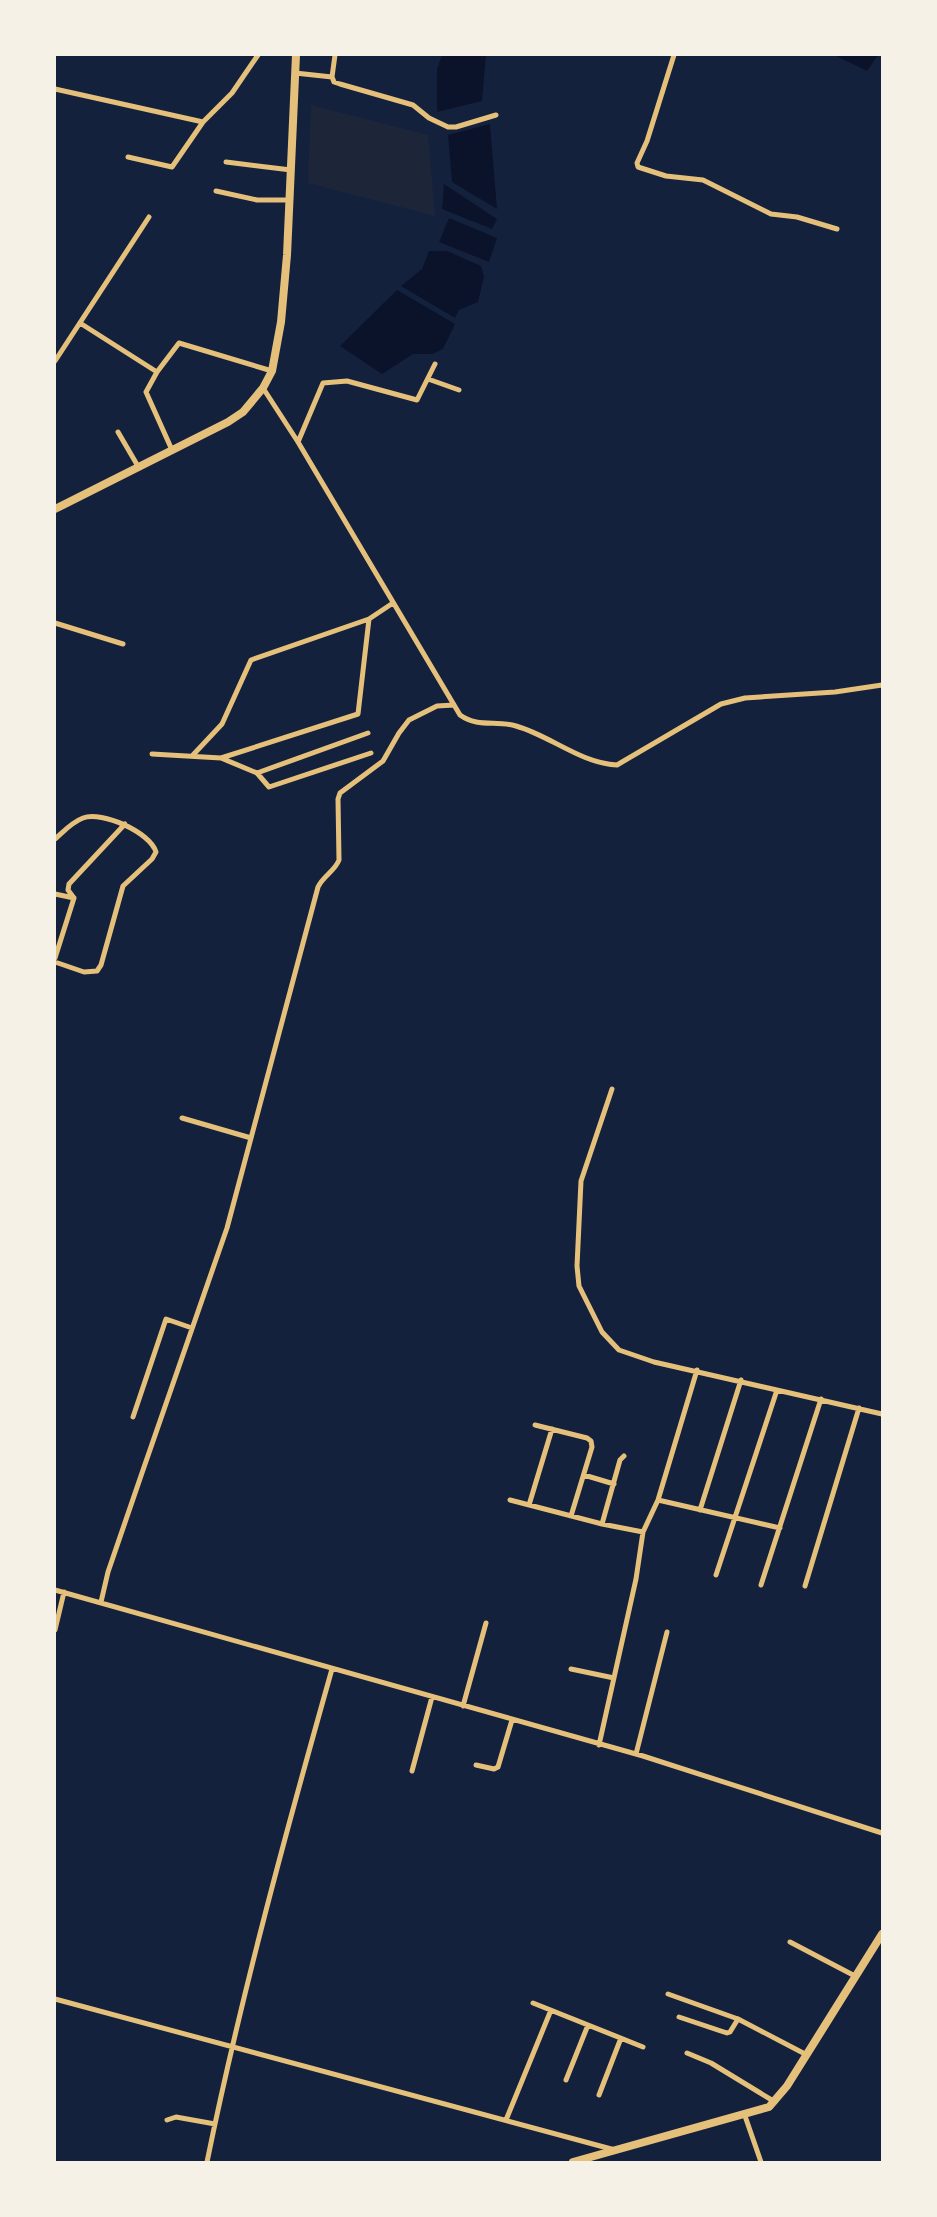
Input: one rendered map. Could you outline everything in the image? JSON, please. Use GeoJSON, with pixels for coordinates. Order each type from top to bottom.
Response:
{"type":"FeatureCollection","features":[{"type":"Feature","properties":{"kind":"main road"},"geometry":{"type":"LineString","coordinates":[[55,509],[139,468],[244,412],[263,388],[272,371],[284,303],[296,55]]}},
{"type":"Feature","properties":{"kind":"main road"},"geometry":{"type":"LineString","coordinates":[[573,2162],[745,2116],[764,2110],[775,2102],[807,2055],[882,1934]]}},
{"type":"Feature","properties":{"kind":"street"},"geometry":{"type":"LineString","coordinates":[[128,157],[172,167],[203,122],[232,94],[258,55]]}},
{"type":"Feature","properties":{"kind":"street"},"geometry":{"type":"LineString","coordinates":[[335,55],[332,76],[334,82],[414,104],[429,118],[448,127],[456,127],[496,115]]}},
{"type":"Feature","properties":{"kind":"street"},"geometry":{"type":"LineString","coordinates":[[674,55],[647,141],[637,163],[638,167],[666,176],[703,180],[771,214],[797,217],[837,229]]}},
{"type":"Feature","properties":{"kind":"street"},"geometry":{"type":"LineString","coordinates":[[295,73],[332,76]]}},
{"type":"Feature","properties":{"kind":"street"},"geometry":{"type":"LineString","coordinates":[[55,89],[203,122]]}},
{"type":"Feature","properties":{"kind":"street"},"geometry":{"type":"LineString","coordinates":[[226,162],[291,170]]}},
{"type":"Feature","properties":{"kind":"street"},"geometry":{"type":"LineString","coordinates":[[216,191],[257,200],[290,200]]}},
{"type":"Feature","properties":{"kind":"street"},"geometry":{"type":"LineString","coordinates":[[55,362],[149,217]]}},
{"type":"Feature","properties":{"kind":"street"},"geometry":{"type":"LineString","coordinates":[[80,323],[157,372]]}},
{"type":"Feature","properties":{"kind":"street"},"geometry":{"type":"LineString","coordinates":[[172,450],[146,396],[147,389],[157,372],[181,342],[272,371]]}},
{"type":"Feature","properties":{"kind":"street"},"geometry":{"type":"LineString","coordinates":[[298,442],[323,383],[347,381],[417,400],[435,364]]}},
{"type":"Feature","properties":{"kind":"street"},"geometry":{"type":"LineString","coordinates":[[428,380],[459,390]]}},
{"type":"Feature","properties":{"kind":"street"},"geometry":{"type":"LineString","coordinates":[[263,388],[298,442],[454,705],[460,714],[470,722],[515,726],[600,764],[617,765],[721,704],[744,698],[835,692],[882,685]]}},
{"type":"Feature","properties":{"kind":"street"},"geometry":{"type":"LineString","coordinates":[[118,432],[139,468]]}},
{"type":"Feature","properties":{"kind":"street"},"geometry":{"type":"LineString","coordinates":[[192,756],[222,724],[251,660],[369,619],[393,602]]}},
{"type":"Feature","properties":{"kind":"street"},"geometry":{"type":"LineString","coordinates":[[221,758],[358,714],[369,619]]}},
{"type":"Feature","properties":{"kind":"street"},"geometry":{"type":"LineString","coordinates":[[55,623],[123,644]]}},
{"type":"Feature","properties":{"kind":"street"},"geometry":{"type":"LineString","coordinates":[[101,1602],[108,1572],[227,1228],[318,887],[321,880],[336,867],[339,860],[338,799],[340,793],[383,761],[409,720],[437,706],[454,705]]}},
{"type":"Feature","properties":{"kind":"street"},"geometry":{"type":"LineString","coordinates":[[257,773],[368,733]]}},
{"type":"Feature","properties":{"kind":"street"},"geometry":{"type":"LineString","coordinates":[[152,754],[221,758],[257,773],[269,787],[371,753]]}},
{"type":"Feature","properties":{"kind":"street"},"geometry":{"type":"LineString","coordinates":[[55,839],[73,823],[87,817],[98,817],[125,824],[141,834],[156,852],[152,859],[123,886],[101,965],[94,972],[84,972],[55,962]]}},
{"type":"Feature","properties":{"kind":"street"},"geometry":{"type":"LineString","coordinates":[[74,898],[68,890],[69,884],[125,824]]}},
{"type":"Feature","properties":{"kind":"street"},"geometry":{"type":"LineString","coordinates":[[55,894],[74,898]]}},
{"type":"Feature","properties":{"kind":"street"},"geometry":{"type":"LineString","coordinates":[[55,958],[74,898]]}},
{"type":"Feature","properties":{"kind":"street"},"geometry":{"type":"LineString","coordinates":[[612,1088],[581,1181],[578,1232],[579,1286],[602,1332],[618,1350],[654,1362],[741,1380],[776,1390],[882,1414]]}},
{"type":"Feature","properties":{"kind":"street"},"geometry":{"type":"LineString","coordinates":[[182,1118],[251,1138]]}},
{"type":"Feature","properties":{"kind":"street"},"geometry":{"type":"LineString","coordinates":[[133,1417],[166,1319],[192,1328]]}},
{"type":"Feature","properties":{"kind":"street"},"geometry":{"type":"LineString","coordinates":[[600,1745],[636,1579],[643,1532],[658,1500],[697,1370]]}},
{"type":"Feature","properties":{"kind":"street"},"geometry":{"type":"LineString","coordinates":[[700,1510],[741,1380]]}},
{"type":"Feature","properties":{"kind":"street"},"geometry":{"type":"LineString","coordinates":[[716,1575],[776,1390]]}},
{"type":"Feature","properties":{"kind":"street"},"geometry":{"type":"LineString","coordinates":[[761,1585],[821,1399]]}},
{"type":"Feature","properties":{"kind":"street"},"geometry":{"type":"LineString","coordinates":[[805,1586],[859,1408]]}},
{"type":"Feature","properties":{"kind":"street"},"geometry":{"type":"LineString","coordinates":[[535,1425],[587,1438],[591,1441],[592,1447],[570,1516]]}},
{"type":"Feature","properties":{"kind":"street"},"geometry":{"type":"LineString","coordinates":[[529,1505],[552,1429]]}},
{"type":"Feature","properties":{"kind":"street"},"geometry":{"type":"LineString","coordinates":[[602,1524],[620,1460],[624,1456]]}},
{"type":"Feature","properties":{"kind":"street"},"geometry":{"type":"LineString","coordinates":[[584,1475],[614,1484]]}},
{"type":"Feature","properties":{"kind":"street"},"geometry":{"type":"LineString","coordinates":[[510,1500],[602,1524],[643,1532]]}},
{"type":"Feature","properties":{"kind":"street"},"geometry":{"type":"LineString","coordinates":[[658,1500],[780,1528]]}},
{"type":"Feature","properties":{"kind":"street"},"geometry":{"type":"LineString","coordinates":[[55,1590],[636,1754],[882,1833]]}},
{"type":"Feature","properties":{"kind":"street"},"geometry":{"type":"LineString","coordinates":[[55,1630],[64,1592]]}},
{"type":"Feature","properties":{"kind":"street"},"geometry":{"type":"LineString","coordinates":[[462,1706],[486,1622]]}},
{"type":"Feature","properties":{"kind":"street"},"geometry":{"type":"LineString","coordinates":[[636,1754],[666,1632]]}},
{"type":"Feature","properties":{"kind":"street"},"geometry":{"type":"LineString","coordinates":[[207,2162],[231,2045],[272,1886],[332,1669]]}},
{"type":"Feature","properties":{"kind":"street"},"geometry":{"type":"LineString","coordinates":[[570,1669],[614,1678]]}},
{"type":"Feature","properties":{"kind":"street"},"geometry":{"type":"LineString","coordinates":[[412,1771],[432,1697]]}},
{"type":"Feature","properties":{"kind":"street"},"geometry":{"type":"LineString","coordinates":[[476,1765],[494,1769],[498,1767],[512,1720]]}},
{"type":"Feature","properties":{"kind":"street"},"geometry":{"type":"LineString","coordinates":[[790,1942],[855,1976]]}},
{"type":"Feature","properties":{"kind":"street"},"geometry":{"type":"LineString","coordinates":[[668,1994],[738,2019],[807,2055]]}},
{"type":"Feature","properties":{"kind":"street"},"geometry":{"type":"LineString","coordinates":[[55,1999],[618,2151]]}},
{"type":"Feature","properties":{"kind":"street"},"geometry":{"type":"LineString","coordinates":[[532,2003],[643,2047]]}},
{"type":"Feature","properties":{"kind":"street"},"geometry":{"type":"LineString","coordinates":[[506,2120],[551,2010]]}},
{"type":"Feature","properties":{"kind":"street"},"geometry":{"type":"LineString","coordinates":[[679,2017],[727,2033],[730,2032],[738,2019]]}},
{"type":"Feature","properties":{"kind":"street"},"geometry":{"type":"LineString","coordinates":[[566,2080],[588,2025]]}},
{"type":"Feature","properties":{"kind":"street"},"geometry":{"type":"LineString","coordinates":[[599,2095],[621,2038]]}},
{"type":"Feature","properties":{"kind":"street"},"geometry":{"type":"LineString","coordinates":[[687,2053],[711,2062],[775,2102]]}},
{"type":"Feature","properties":{"kind":"street"},"geometry":{"type":"LineString","coordinates":[[745,2116],[761,2162]]}},
{"type":"Feature","properties":{"kind":"street"},"geometry":{"type":"LineString","coordinates":[[167,2120],[176,2117],[215,2124]]}},
{"type":"Feature","properties":{"kind":"shaded area"},"geometry":{"type":"Polygon","coordinates":[[[442,55],[486,55],[482,101],[437,112],[437,69],[442,55]]]}},
{"type":"Feature","properties":{"kind":"shaded area"},"geometry":{"type":"Polygon","coordinates":[[[834,55],[878,55],[867,71],[834,55]]]}},
{"type":"Feature","properties":{"kind":"shaded area"},"geometry":{"type":"Polygon","coordinates":[[[311,105],[428,135],[435,216],[308,183],[311,105]]]}},
{"type":"Feature","properties":{"kind":"shaded area"},"geometry":{"type":"Polygon","coordinates":[[[490,124],[497,209],[452,182],[448,135],[490,124]]]}},
{"type":"Feature","properties":{"kind":"shaded area"},"geometry":{"type":"Polygon","coordinates":[[[444,184],[497,219],[492,229],[442,209],[444,184]]]}},
{"type":"Feature","properties":{"kind":"shaded area"},"geometry":{"type":"Polygon","coordinates":[[[449,218],[497,238],[489,262],[439,242],[449,218]]]}},
{"type":"Feature","properties":{"kind":"shaded area"},"geometry":{"type":"Polygon","coordinates":[[[429,251],[447,251],[481,266],[484,277],[478,302],[459,310],[455,318],[401,286],[422,269],[429,251]]]}},
{"type":"Feature","properties":{"kind":"shaded area"},"geometry":{"type":"Polygon","coordinates":[[[397,290],[455,324],[443,349],[432,354],[413,354],[382,374],[340,346],[397,290]]]}}]}
